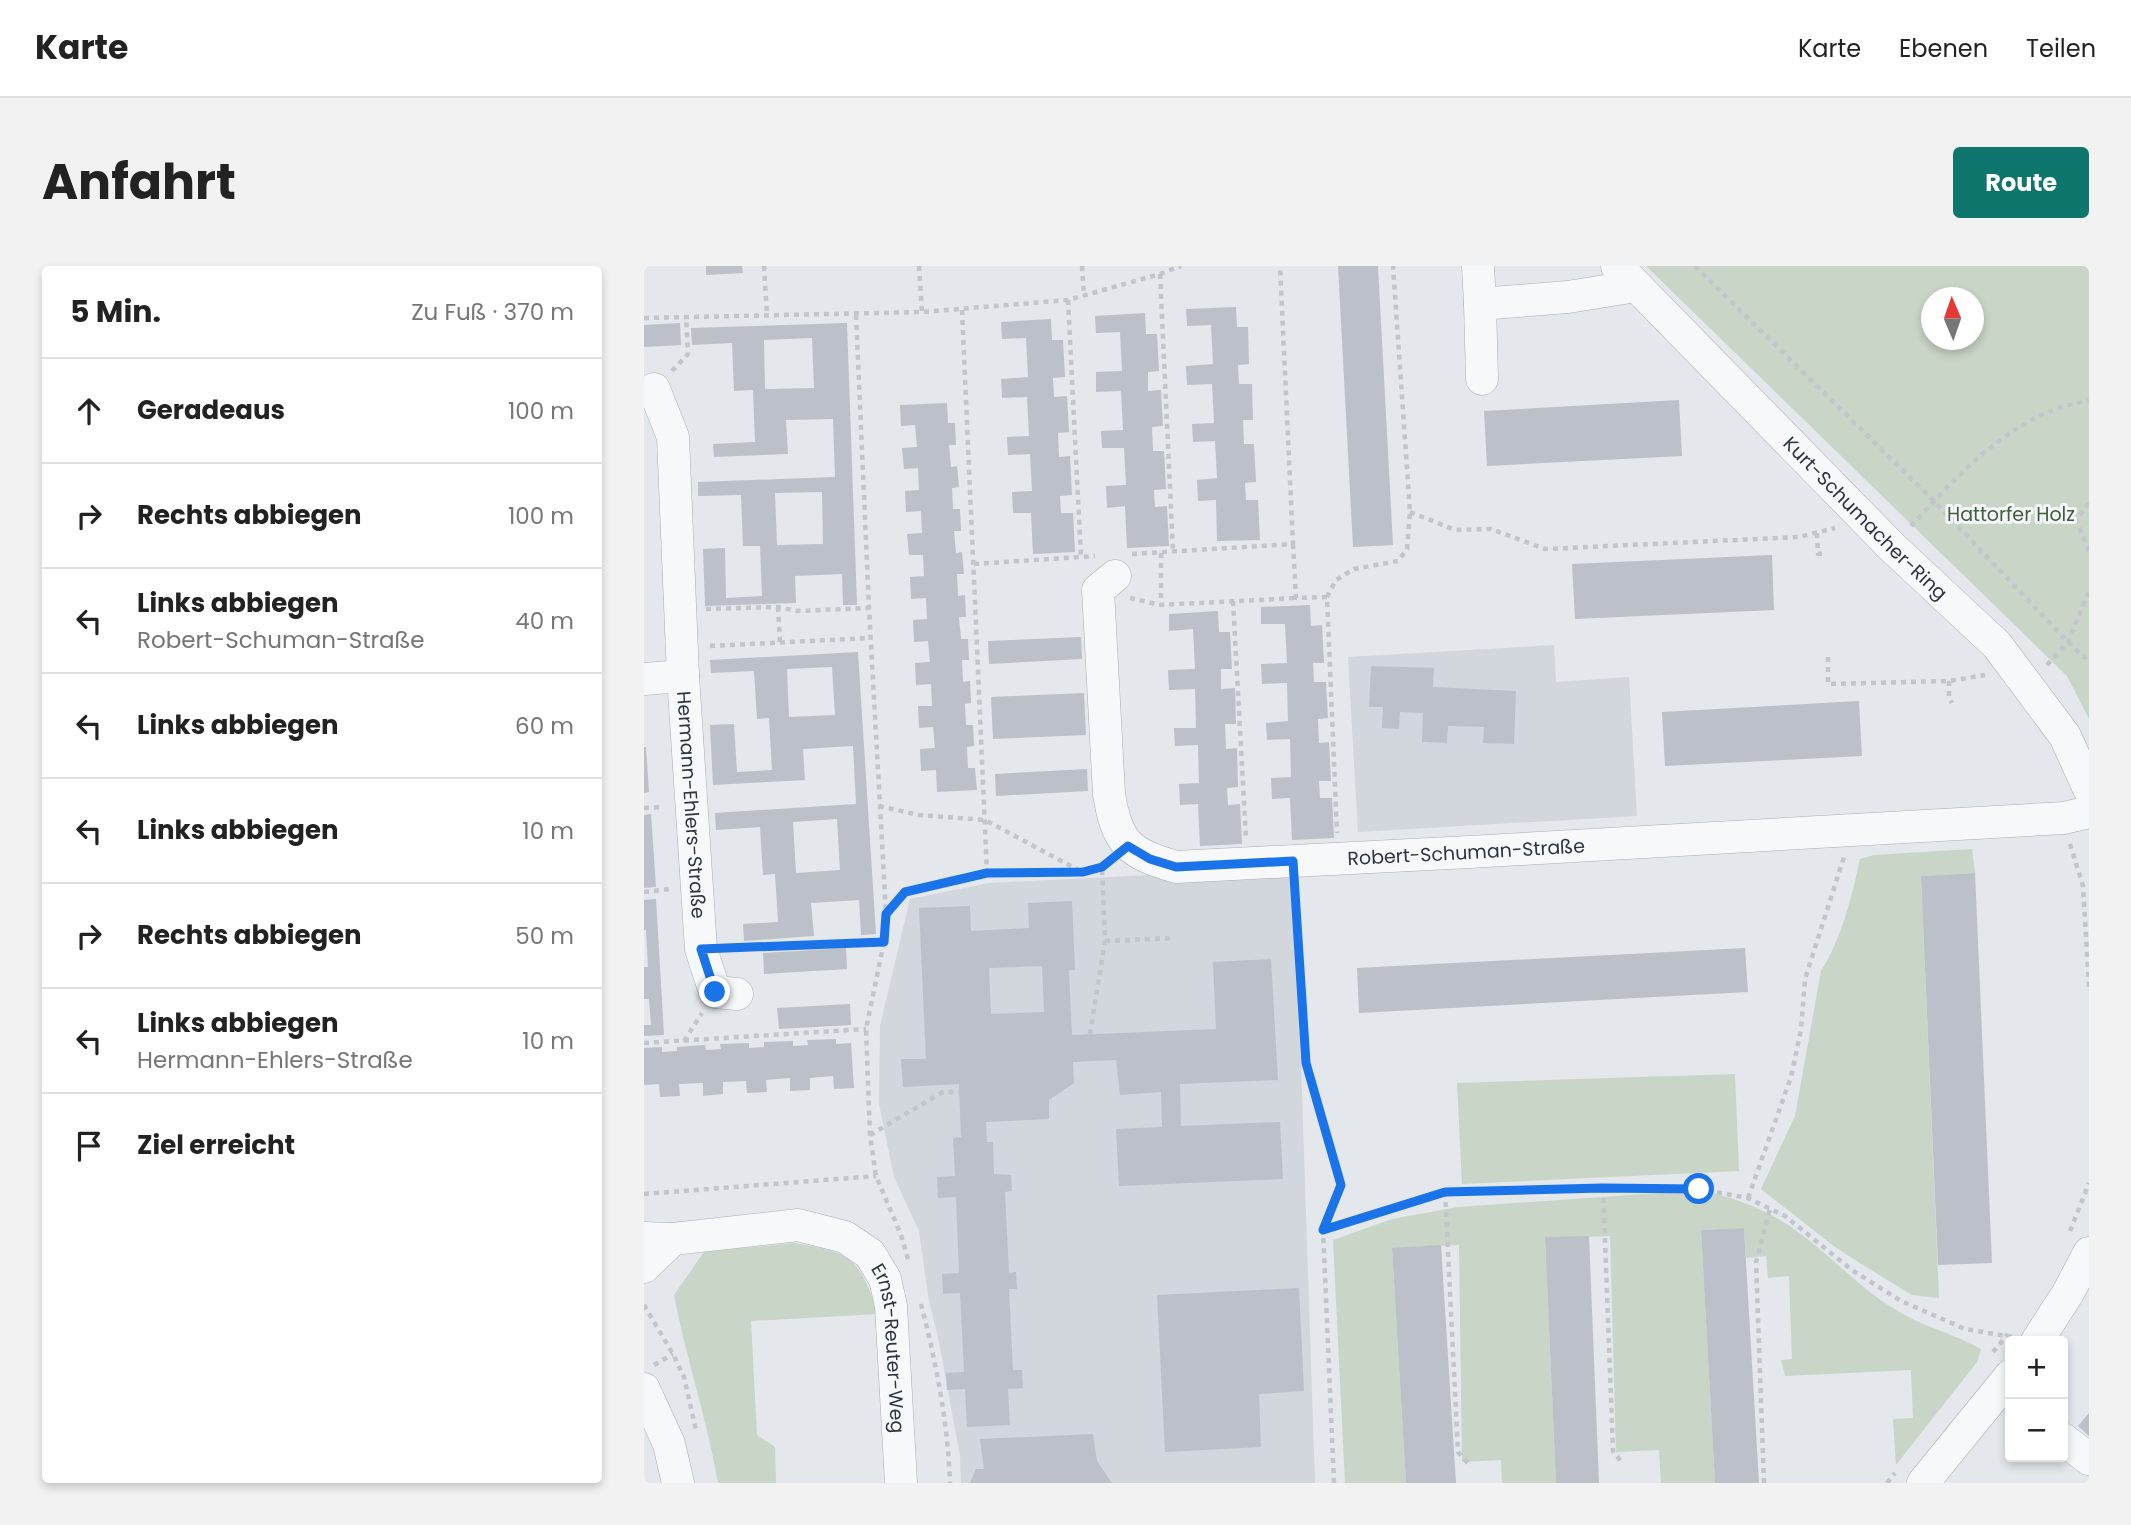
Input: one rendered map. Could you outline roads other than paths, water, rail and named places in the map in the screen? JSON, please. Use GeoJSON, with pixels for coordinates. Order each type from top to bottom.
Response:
{"type":"FeatureCollection","features":[{"type":"Feature","properties":{"kind":"street"},"geometry":{"type":"LineString","coordinates":[[1478,266],[1482,379]]}},
{"type":"Feature","properties":{"kind":"street"},"geometry":{"type":"LineString","coordinates":[[1480,304],[1568,297],[1627,276]]}},
{"type":"Feature","properties":{"kind":"street","name":"Kurt-Schumacher-Ring"},"geometry":{"type":"LineString","coordinates":[[1627,276],[1892,547],[1997,645],[2066,736],[2089,789]]}},
{"type":"Feature","properties":{"kind":"street","name":"Hermann-Ehlers-Straße"},"geometry":{"type":"LineString","coordinates":[[654,389],[673,437],[683,662],[701,949],[715,992],[737,993]]}},
{"type":"Feature","properties":{"kind":"street","name":"Robert-Schuman-Straße"},"geometry":{"type":"LineString","coordinates":[[1115,562],[1098,590],[1109,794],[1114,822],[1128,846],[1150,859],[1176,867],[2077,815]]}},
{"type":"Feature","properties":{"kind":"street","name":"Hermann-Ehlers-Straße"},"geometry":{"type":"LineString","coordinates":[[644,679],[683,662]]}},
{"type":"Feature","properties":{"kind":"street","name":"Ernst-Reuter-Weg"},"geometry":{"type":"LineString","coordinates":[[644,1267],[658,1239],[798,1225],[845,1237],[870,1254],[885,1279],[891,1306],[901,1483]]}},
{"type":"Feature","properties":{"kind":"street"},"geometry":{"type":"LineString","coordinates":[[2022,1335],[2068,1293],[2076,1248]]}},
{"type":"Feature","properties":{"kind":"street"},"geometry":{"type":"LineString","coordinates":[[1910,1476],[2002,1380]]}},
{"type":"Feature","properties":{"kind":"street"},"geometry":{"type":"LineString","coordinates":[[644,1389],[669,1444],[678,1483]]}},
{"type":"Feature","properties":{"kind":"street"},"geometry":{"type":"LineString","coordinates":[[2068,1443],[2089,1460]]}},
{"type":"Feature","properties":{"kind":"park label","name":"Hattorfer Holz"},"geometry":{"type":"Point","coordinates":[2011,514]}}]}
